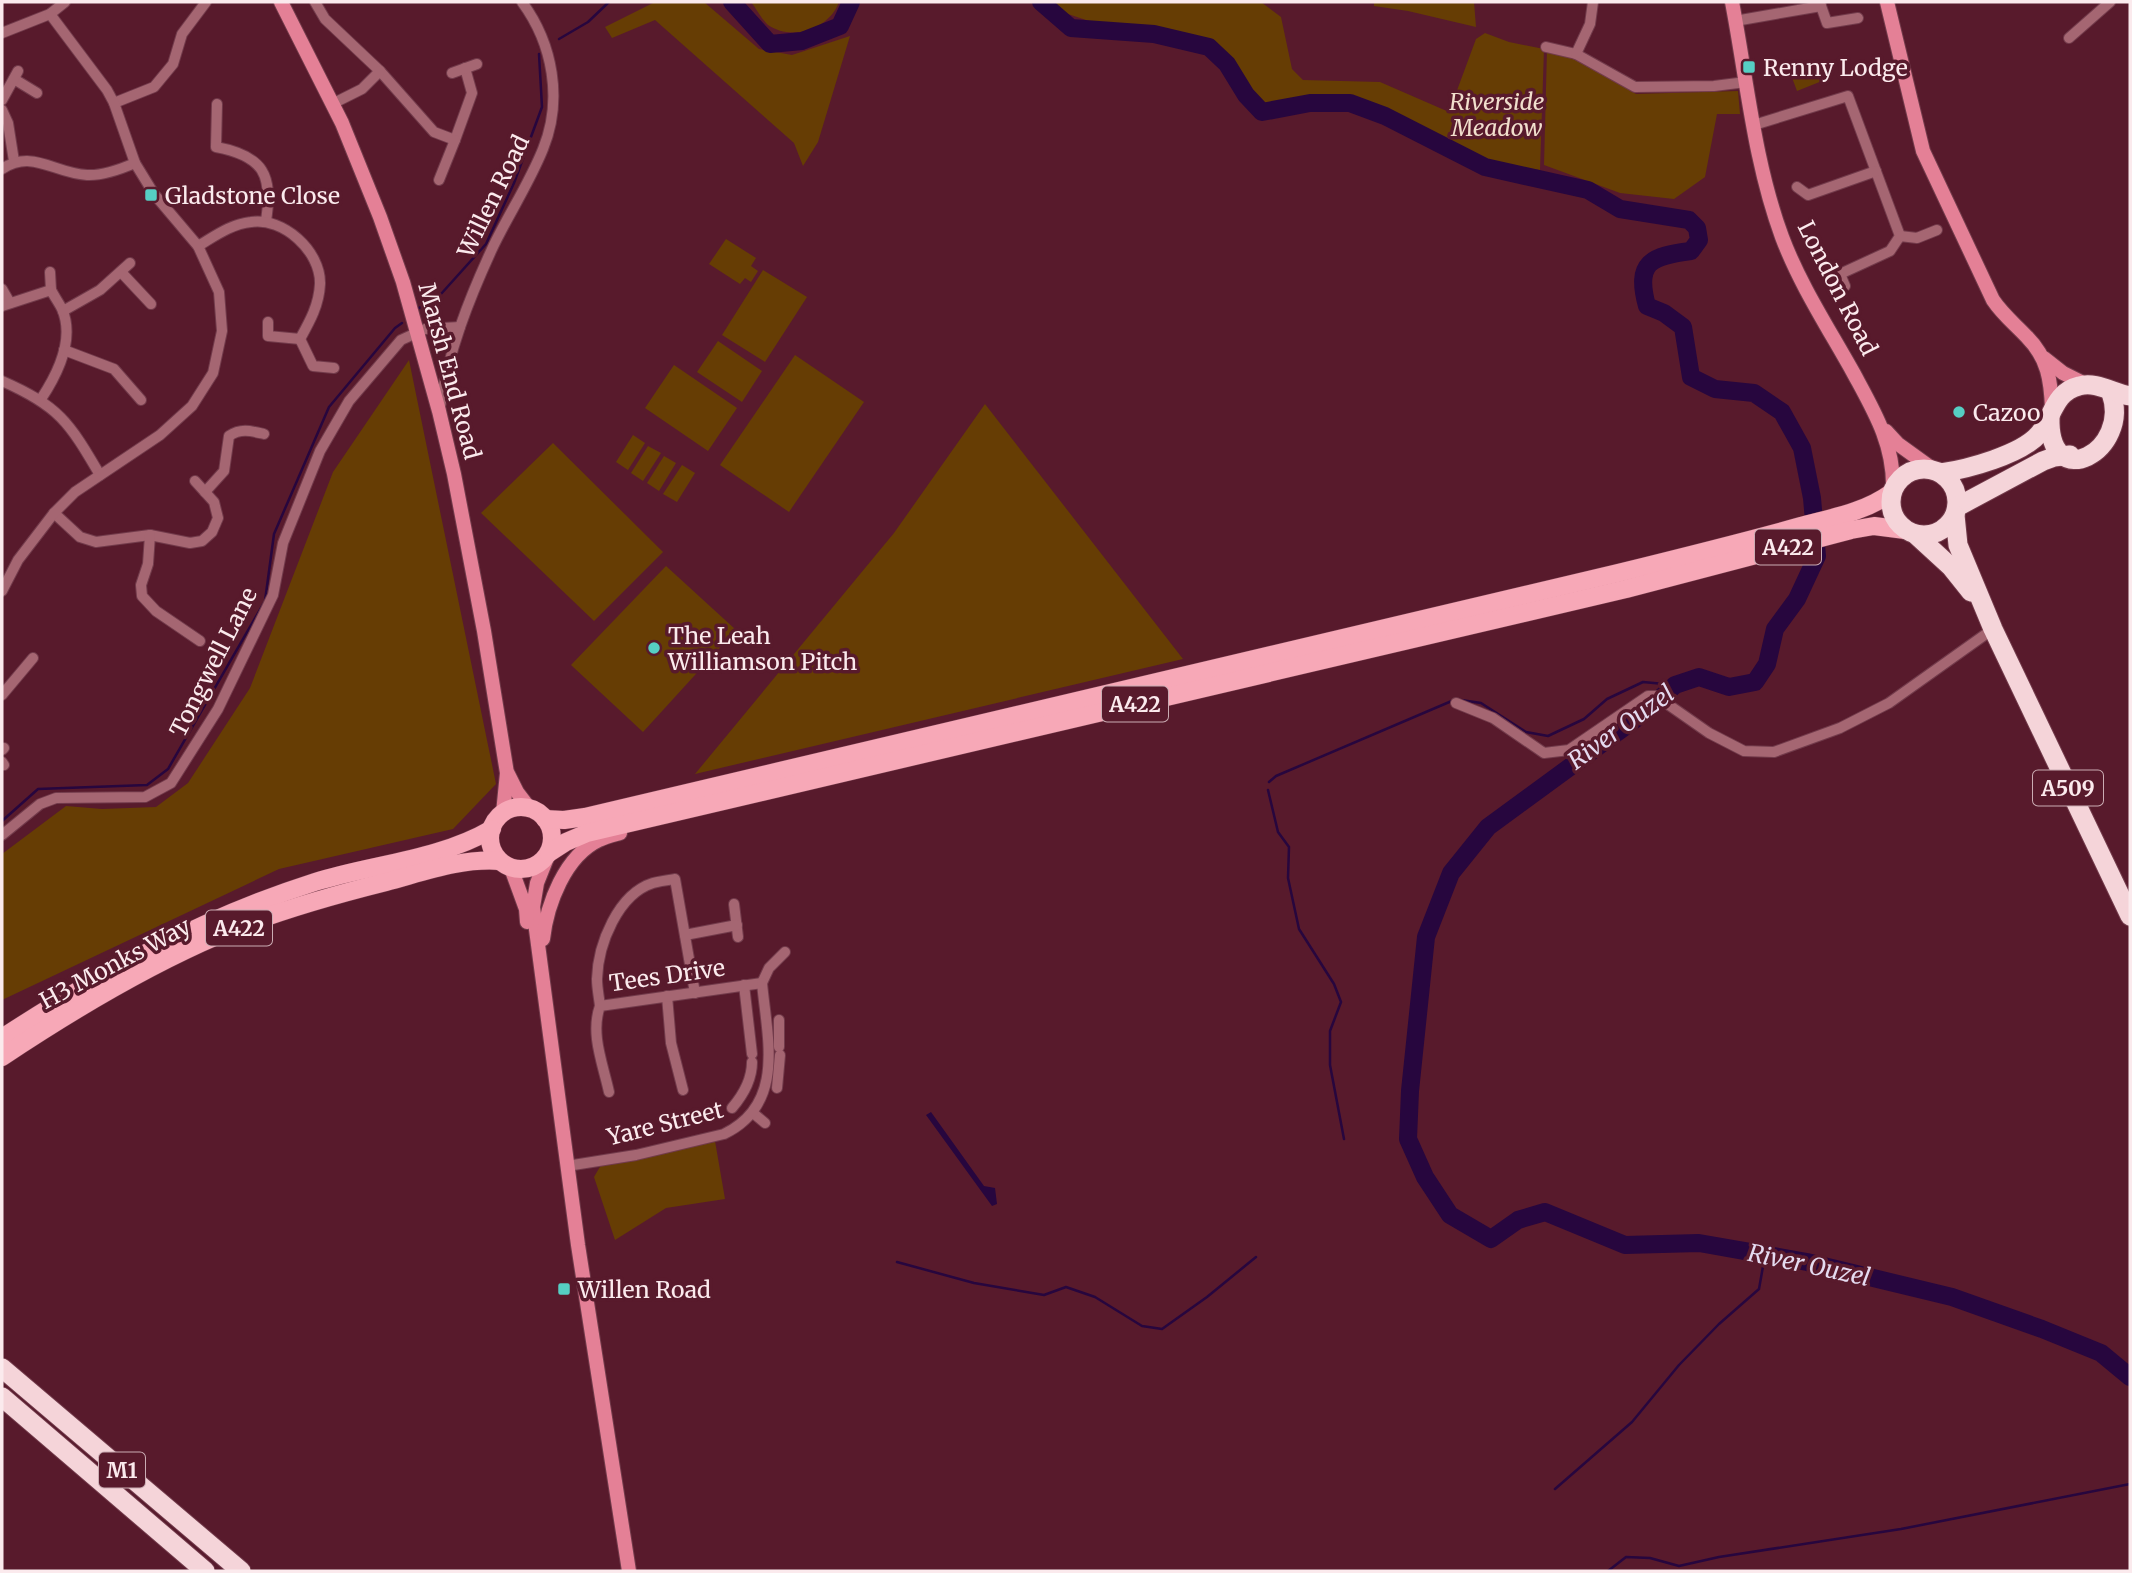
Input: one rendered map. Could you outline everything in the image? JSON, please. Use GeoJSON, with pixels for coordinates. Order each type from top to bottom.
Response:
{"type":"FeatureCollection","features":[{"type":"Feature","properties":{"kind":"highway"},"geometry":{"type":"LineString","coordinates":[[2052,413],[2053,436],[2060,447],[2070,455],[2085,460],[2103,457],[2117,447],[2127,432],[2121,395],[2087,384],[2078,386],[2063,394],[2038,434],[2026,444],[1976,466],[1937,471],[1920,469],[1900,478],[1892,491],[1893,514],[1910,532],[1926,535],[1941,531],[1956,511],[2043,461],[2070,455]]}},
{"type":"Feature","properties":{"kind":"highway"},"geometry":{"type":"LineString","coordinates":[[1937,471],[1949,480],[1954,489],[1956,511]]}},
{"type":"Feature","properties":{"kind":"highway","name":"A509"},"geometry":{"type":"LineString","coordinates":[[1956,511],[1958,545],[1993,629],[2130,916]]}},
{"type":"Feature","properties":{"kind":"highway","name":"A509"},"geometry":{"type":"LineString","coordinates":[[1910,532],[1964,581],[1993,629]]}},
{"type":"Feature","properties":{"kind":"highway","name":"M1"},"geometry":{"type":"LineString","coordinates":[[2,1368],[242,1571]]}},
{"type":"Feature","properties":{"kind":"highway","name":"M1"},"geometry":{"type":"LineString","coordinates":[[2,1397],[205,1571]]}},
{"type":"Feature","properties":{"kind":"main road","name":"A422"},"geometry":{"type":"LineString","coordinates":[[549,853],[587,833],[1723,556],[1848,522],[1892,491]]}},
{"type":"Feature","properties":{"kind":"main road","name":"A422"},"geometry":{"type":"LineString","coordinates":[[1848,522],[1910,532]]}},
{"type":"Feature","properties":{"kind":"main road","name":"A422"},"geometry":{"type":"LineString","coordinates":[[545,819],[585,817],[1723,556]]}},
{"type":"Feature","properties":{"kind":"main road"},"geometry":{"type":"LineString","coordinates":[[521,807],[530,809],[545,819],[552,835],[549,853],[536,866],[528,869],[506,864],[491,846],[492,828],[503,813],[521,807]]}},
{"type":"Feature","properties":{"kind":"main road","name":"H3 Monks Way"},"geometry":{"type":"LineString","coordinates":[[2,1038],[61,999],[136,956],[215,919],[315,882],[461,845],[492,828]]}},
{"type":"Feature","properties":{"kind":"main road","name":"H3 Monks Way"},"geometry":{"type":"LineString","coordinates":[[2,1057],[68,1013],[144,971],[221,935],[319,899],[465,861],[506,864]]}},
{"type":"Feature","properties":{"kind":"street"},"geometry":{"type":"LineString","coordinates":[[2,33],[50,13],[65,2]]}},
{"type":"Feature","properties":{"kind":"street"},"geometry":{"type":"LineString","coordinates":[[114,103],[154,87],[173,64],[182,34],[206,2]]}},
{"type":"Feature","properties":{"kind":"street","name":"Marsh End Road"},"geometry":{"type":"LineString","coordinates":[[281,2],[332,104],[380,217],[417,331],[439,411],[482,618],[507,773],[503,813]]}},
{"type":"Feature","properties":{"kind":"street"},"geometry":{"type":"LineString","coordinates":[[315,2],[325,19],[380,71],[433,132],[455,140]]}},
{"type":"Feature","properties":{"kind":"street","name":"Willen Road"},"geometry":{"type":"LineString","coordinates":[[439,411],[447,367],[460,327],[493,246],[544,146],[553,113],[550,60],[538,26],[522,2]]}},
{"type":"Feature","properties":{"kind":"street"},"geometry":{"type":"LineString","coordinates":[[1576,54],[1590,24],[1592,2]]}},
{"type":"Feature","properties":{"kind":"street","name":"London Road"},"geometry":{"type":"LineString","coordinates":[[1732,2],[1766,183],[1786,246],[1882,426],[1893,460],[1892,491]]}},
{"type":"Feature","properties":{"kind":"street"},"geometry":{"type":"LineString","coordinates":[[1887,2],[1925,156],[1993,300],[2043,357],[2063,373],[2087,384]]}},
{"type":"Feature","properties":{"kind":"street"},"geometry":{"type":"LineString","coordinates":[[2069,38],[2110,2]]}},
{"type":"Feature","properties":{"kind":"street"},"geometry":{"type":"LineString","coordinates":[[1735,21],[1821,4],[1827,23],[1858,18]]}},
{"type":"Feature","properties":{"kind":"street"},"geometry":{"type":"LineString","coordinates":[[2,591],[18,560],[54,513],[75,492],[160,435],[192,406],[213,373],[222,331],[219,292],[198,246],[154,194],[135,163],[114,103],[50,13]]}},
{"type":"Feature","properties":{"kind":"street"},"geometry":{"type":"LineString","coordinates":[[1546,47],[1576,54],[1634,87],[1714,86],[1746,82]]}},
{"type":"Feature","properties":{"kind":"street"},"geometry":{"type":"LineString","coordinates":[[452,73],[477,64]]}},
{"type":"Feature","properties":{"kind":"street"},"geometry":{"type":"LineString","coordinates":[[439,180],[472,93],[464,68]]}},
{"type":"Feature","properties":{"kind":"street"},"geometry":{"type":"LineString","coordinates":[[332,104],[362,89],[380,71]]}},
{"type":"Feature","properties":{"kind":"street"},"geometry":{"type":"LineString","coordinates":[[2,100],[16,75],[37,93]]}},
{"type":"Feature","properties":{"kind":"street"},"geometry":{"type":"LineString","coordinates":[[1754,125],[1846,90],[1900,236]]}},
{"type":"Feature","properties":{"kind":"street"},"geometry":{"type":"LineString","coordinates":[[216,147],[217,104]]}},
{"type":"Feature","properties":{"kind":"street"},"geometry":{"type":"LineString","coordinates":[[2,110],[8,123],[14,161]]}},
{"type":"Feature","properties":{"kind":"street"},"geometry":{"type":"LineString","coordinates":[[205,153],[216,147],[238,151],[256,161],[267,178],[270,198],[266,222]]}},
{"type":"Feature","properties":{"kind":"street"},"geometry":{"type":"LineString","coordinates":[[2,169],[14,161],[24,159],[69,173],[91,175],[135,163]]}},
{"type":"Feature","properties":{"kind":"street"},"geometry":{"type":"LineString","coordinates":[[1808,195],[1876,171]]}},
{"type":"Feature","properties":{"kind":"street"},"geometry":{"type":"LineString","coordinates":[[1797,187],[1808,195]]}},
{"type":"Feature","properties":{"kind":"street"},"geometry":{"type":"LineString","coordinates":[[1804,207],[1808,195]]}},
{"type":"Feature","properties":{"kind":"street"},"geometry":{"type":"LineString","coordinates":[[198,246],[231,227],[251,222],[266,222],[290,232],[311,254],[320,281],[316,311],[300,339]]}},
{"type":"Feature","properties":{"kind":"street"},"geometry":{"type":"LineString","coordinates":[[1900,236],[1917,239],[1937,230]]}},
{"type":"Feature","properties":{"kind":"street"},"geometry":{"type":"LineString","coordinates":[[1845,286],[1839,274],[1890,251],[1900,236]]}},
{"type":"Feature","properties":{"kind":"street"},"geometry":{"type":"LineString","coordinates":[[63,311],[100,290],[130,263]]}},
{"type":"Feature","properties":{"kind":"street"},"geometry":{"type":"LineString","coordinates":[[41,399],[52,383],[64,350],[63,311],[51,290],[50,272]]}},
{"type":"Feature","properties":{"kind":"street"},"geometry":{"type":"LineString","coordinates":[[121,272],[150,304]]}},
{"type":"Feature","properties":{"kind":"street"},"geometry":{"type":"LineString","coordinates":[[2,289],[6,304],[51,290]]}},
{"type":"Feature","properties":{"kind":"street"},"geometry":{"type":"LineString","coordinates":[[268,322],[268,336],[300,339]]}},
{"type":"Feature","properties":{"kind":"street"},"geometry":{"type":"LineString","coordinates":[[417,331],[460,327]]}},
{"type":"Feature","properties":{"kind":"street","name":"Tongwell Lane"},"geometry":{"type":"LineString","coordinates":[[2,835],[40,804],[56,798],[145,797],[171,783],[218,709],[273,595],[283,543],[320,451],[349,401],[401,340],[417,331]]}},
{"type":"Feature","properties":{"kind":"street"},"geometry":{"type":"LineString","coordinates":[[300,339],[313,366],[334,368]]}},
{"type":"Feature","properties":{"kind":"street"},"geometry":{"type":"LineString","coordinates":[[64,350],[114,369],[141,400]]}},
{"type":"Feature","properties":{"kind":"street"},"geometry":{"type":"LineString","coordinates":[[2043,357],[2051,382],[2052,413]]}},
{"type":"Feature","properties":{"kind":"street"},"geometry":{"type":"LineString","coordinates":[[2,381],[41,399],[53,408],[80,440],[100,475]]}},
{"type":"Feature","properties":{"kind":"street","name":"London Road"},"geometry":{"type":"LineString","coordinates":[[1882,426],[1898,444],[1937,471]]}},
{"type":"Feature","properties":{"kind":"street"},"geometry":{"type":"LineString","coordinates":[[205,492],[224,471],[227,443],[235,427],[264,434]]}},
{"type":"Feature","properties":{"kind":"street"},"geometry":{"type":"LineString","coordinates":[[54,513],[88,540],[96,542],[150,536],[190,543],[202,541],[212,532],[218,518],[214,502],[195,481]]}},
{"type":"Feature","properties":{"kind":"street"},"geometry":{"type":"LineString","coordinates":[[150,536],[148,564],[141,585],[142,596],[156,611],[183,624],[200,642]]}},
{"type":"Feature","properties":{"kind":"street"},"geometry":{"type":"LineString","coordinates":[[1456,703],[1493,718],[1544,753],[1569,750],[1648,696],[1656,696],[1709,733],[1744,751],[1774,752],[1840,728],[1889,703],[1993,629]]}},
{"type":"Feature","properties":{"kind":"street"},"geometry":{"type":"LineString","coordinates":[[2,695],[33,658]]}},
{"type":"Feature","properties":{"kind":"street","name":"Marsh End Road"},"geometry":{"type":"LineString","coordinates":[[507,773],[530,809]]}},
{"type":"Feature","properties":{"kind":"street"},"geometry":{"type":"LineString","coordinates":[[540,958],[549,904],[558,884],[579,854],[597,840],[669,814]]}},
{"type":"Feature","properties":{"kind":"street"},"geometry":{"type":"LineString","coordinates":[[549,853],[537,883],[533,907],[567,1166],[629,1571]]}},
{"type":"Feature","properties":{"kind":"street"},"geometry":{"type":"LineString","coordinates":[[506,864],[526,909],[564,1193],[623,1571]]}},
{"type":"Feature","properties":{"kind":"street"},"geometry":{"type":"LineString","coordinates":[[600,1006],[597,978],[599,964],[612,923],[620,908],[633,894],[652,883],[675,879],[695,993]]}},
{"type":"Feature","properties":{"kind":"street"},"geometry":{"type":"LineString","coordinates":[[685,935],[737,931],[734,904]]}},
{"type":"Feature","properties":{"kind":"street"},"geometry":{"type":"LineString","coordinates":[[762,983],[769,968],[785,952]]}},
{"type":"Feature","properties":{"kind":"street","name":"Tees Drive"},"geometry":{"type":"LineString","coordinates":[[609,1092],[596,1031],[600,1006],[762,983]]}},
{"type":"Feature","properties":{"kind":"street","name":"Yare Street"},"geometry":{"type":"LineString","coordinates":[[762,983],[766,1036],[777,1088]]}},
{"type":"Feature","properties":{"kind":"street","name":"Tees Drive"},"geometry":{"type":"LineString","coordinates":[[744,985],[752,1058]]}},
{"type":"Feature","properties":{"kind":"street"},"geometry":{"type":"LineString","coordinates":[[667,996],[671,1043],[683,1090]]}},
{"type":"Feature","properties":{"kind":"street","name":"Yare Street"},"geometry":{"type":"LineString","coordinates":[[567,1166],[636,1155],[724,1134],[737,1128],[761,1100],[774,1071],[780,1051],[779,1020]]}},
{"type":"Feature","properties":{"kind":"street"},"geometry":{"type":"LineString","coordinates":[[766,1036],[779,1034]]}},
{"type":"Feature","properties":{"kind":"street","name":"Yare Street"},"geometry":{"type":"LineString","coordinates":[[732,1108],[745,1090],[752,1072],[752,1058]]}},
{"type":"Feature","properties":{"kind":"street","name":"Yare Street"},"geometry":{"type":"LineString","coordinates":[[745,1090],[761,1100]]}},
{"type":"Feature","properties":{"kind":"street"},"geometry":{"type":"LineString","coordinates":[[752,1113],[765,1123]]}},
{"type":"Feature","properties":{"kind":"green space"},"geometry":{"type":"Polygon","coordinates":[[[655,2],[704,2],[759,49],[792,55],[850,36],[818,142],[803,166],[794,143],[655,20],[612,38],[605,27],[655,2]]]}},
{"type":"Feature","properties":{"kind":"green space"},"geometry":{"type":"Polygon","coordinates":[[[751,2],[839,2],[828,19],[819,25],[810,30],[788,32],[768,25],[751,2]]]}},
{"type":"Feature","properties":{"kind":"green space","name":"Riverside Meadow"},"geometry":{"type":"Polygon","coordinates":[[[1054,2],[1261,2],[1281,17],[1292,69],[1303,80],[1380,82],[1449,112],[1476,39],[1485,33],[1509,42],[1544,49],[1540,170],[1490,162],[1444,138],[1356,99],[1312,98],[1272,105],[1261,102],[1221,48],[1181,33],[1089,21],[1065,13],[1054,2]]]}},
{"type":"Feature","properties":{"kind":"green space"},"geometry":{"type":"Polygon","coordinates":[[[1374,2],[1474,2],[1476,27],[1374,6],[1374,2]]]}},
{"type":"Feature","properties":{"kind":"green space"},"geometry":{"type":"Polygon","coordinates":[[[1547,50],[1574,58],[1636,94],[1738,91],[1740,114],[1717,114],[1705,177],[1674,199],[1620,193],[1544,165],[1547,50]]]}},
{"type":"Feature","properties":{"kind":"green space"},"geometry":{"type":"Polygon","coordinates":[[[1815,61],[1822,81],[1797,91],[1788,67],[1815,61]]]}},
{"type":"Feature","properties":{"kind":"green space"},"geometry":{"type":"Polygon","coordinates":[[[726,239],[756,258],[751,266],[758,271],[751,282],[745,278],[740,284],[709,264],[726,239]]]}},
{"type":"Feature","properties":{"kind":"green space"},"geometry":{"type":"Polygon","coordinates":[[[763,270],[807,297],[765,362],[722,335],[763,270]]]}},
{"type":"Feature","properties":{"kind":"green space"},"geometry":{"type":"Polygon","coordinates":[[[718,341],[762,371],[742,402],[697,372],[718,341]]]}},
{"type":"Feature","properties":{"kind":"green space"},"geometry":{"type":"Polygon","coordinates":[[[795,355],[864,402],[789,512],[720,465],[795,355]]]}},
{"type":"Feature","properties":{"kind":"green space"},"geometry":{"type":"Polygon","coordinates":[[[409,360],[496,784],[453,829],[279,869],[2,1000],[2,854],[66,806],[102,809],[156,807],[188,783],[250,688],[333,472],[409,360]]]}},
{"type":"Feature","properties":{"kind":"green space"},"geometry":{"type":"Polygon","coordinates":[[[674,365],[737,408],[708,451],[645,408],[674,365]]]}},
{"type":"Feature","properties":{"kind":"green space"},"geometry":{"type":"Polygon","coordinates":[[[985,404],[1183,659],[695,774],[894,533],[985,404]]]}},
{"type":"Feature","properties":{"kind":"green space"},"geometry":{"type":"Polygon","coordinates":[[[633,435],[645,443],[628,470],[616,462],[633,435]]]}},
{"type":"Feature","properties":{"kind":"green space"},"geometry":{"type":"Polygon","coordinates":[[[553,443],[663,552],[594,621],[481,513],[553,443]]]}},
{"type":"Feature","properties":{"kind":"green space"},"geometry":{"type":"Polygon","coordinates":[[[648,446],[661,453],[643,481],[631,473],[648,446]]]}},
{"type":"Feature","properties":{"kind":"green space"},"geometry":{"type":"Polygon","coordinates":[[[664,456],[676,463],[659,491],[647,483],[664,456]]]}},
{"type":"Feature","properties":{"kind":"green space"},"geometry":{"type":"Polygon","coordinates":[[[682,465],[695,473],[677,502],[663,494],[682,465]]]}},
{"type":"Feature","properties":{"kind":"green space","name":"The Leah Williamson Pitch"},"geometry":{"type":"Polygon","coordinates":[[[666,566],[736,630],[643,732],[571,665],[666,566]]]}},
{"type":"Feature","properties":{"kind":"green space"},"geometry":{"type":"Polygon","coordinates":[[[715,1141],[725,1199],[666,1208],[615,1240],[594,1177],[601,1165],[715,1141]]]}},
{"type":"Feature","properties":{"kind":"shaded area"},"geometry":{"type":"Polygon","coordinates":[[[931,1112],[984,1186],[995,1188],[997,1204],[992,1206],[926,1115],[931,1112]]]}},
{"type":"Feature","properties":{"kind":"waterway"},"geometry":{"type":"LineString","coordinates":[[559,39],[588,22],[609,2]]}},
{"type":"Feature","properties":{"kind":"waterway","name":"River Ouzel"},"geometry":{"type":"LineString","coordinates":[[732,2],[770,44],[802,41],[840,26],[851,2]]}},
{"type":"Feature","properties":{"kind":"waterway","name":"River Ouzel"},"geometry":{"type":"LineString","coordinates":[[1041,2],[1071,28],[1154,34],[1209,47],[1227,64],[1246,95],[1262,112],[1310,103],[1350,103],[1385,116],[1485,167],[1588,190],[1620,209],[1689,220],[1697,228],[1699,240],[1691,251],[1656,259],[1650,264],[1643,280],[1647,306],[1664,313],[1683,327],[1691,377],[1715,389],[1754,393],[1782,412],[1802,448],[1812,498],[1817,556],[1797,599],[1775,629],[1767,664],[1755,682],[1729,687],[1699,677],[1675,685],[1645,712],[1488,827],[1451,873],[1426,937],[1410,1091],[1408,1139],[1425,1177],[1450,1215],[1491,1239],[1518,1220],[1545,1212],[1625,1245],[1699,1243],[1807,1262],[1952,1297],[2042,1329],[2101,1353],[2130,1377]]}},
{"type":"Feature","properties":{"kind":"waterway"},"geometry":{"type":"LineString","coordinates":[[419,308],[441,294],[486,244],[514,183],[542,107],[539,54]]}},
{"type":"Feature","properties":{"kind":"waterway"},"geometry":{"type":"LineString","coordinates":[[2,821],[38,789],[147,785],[168,769],[265,601],[274,534],[329,407],[402,323]]}},
{"type":"Feature","properties":{"kind":"waterway"},"geometry":{"type":"LineString","coordinates":[[1461,700],[1481,703],[1526,732],[1548,736],[1584,719],[1607,699],[1643,682],[1675,685]]}},
{"type":"Feature","properties":{"kind":"waterway"},"geometry":{"type":"LineString","coordinates":[[1269,782],[1276,776],[1454,700]]}},
{"type":"Feature","properties":{"kind":"waterway"},"geometry":{"type":"LineString","coordinates":[[1268,790],[1278,832],[1289,847],[1288,878],[1299,929],[1334,984],[1341,1002],[1330,1031],[1330,1065],[1344,1139]]}},
{"type":"Feature","properties":{"kind":"waterway"},"geometry":{"type":"LineString","coordinates":[[1555,1489],[1632,1422],[1679,1365],[1719,1324],[1759,1289],[1765,1255]]}},
{"type":"Feature","properties":{"kind":"waterway"},"geometry":{"type":"LineString","coordinates":[[897,1262],[974,1283],[1044,1295],[1066,1287],[1095,1297],[1142,1326],[1162,1329],[1256,1257]]}},
{"type":"Feature","properties":{"kind":"waterway"},"geometry":{"type":"LineString","coordinates":[[1608,1571],[1626,1557],[1650,1558],[1679,1566],[1719,1557],[1901,1529],[2130,1484]]}},
{"type":"Feature","properties":{"kind":"place","name":"Renny Lodge"},"geometry":{"type":"Point","coordinates":[1749,67]}},
{"type":"Feature","properties":{"kind":"place","name":"Gladstone Close"},"geometry":{"type":"Point","coordinates":[151,195]}},
{"type":"Feature","properties":{"kind":"place","name":"Cazoo"},"geometry":{"type":"Point","coordinates":[1959,412]}},
{"type":"Feature","properties":{"kind":"place","name":"The Leah Williamson Pitch"},"geometry":{"type":"Point","coordinates":[654,648]}},
{"type":"Feature","properties":{"kind":"place","name":"Willen Road"},"geometry":{"type":"Point","coordinates":[564,1289]}}]}
